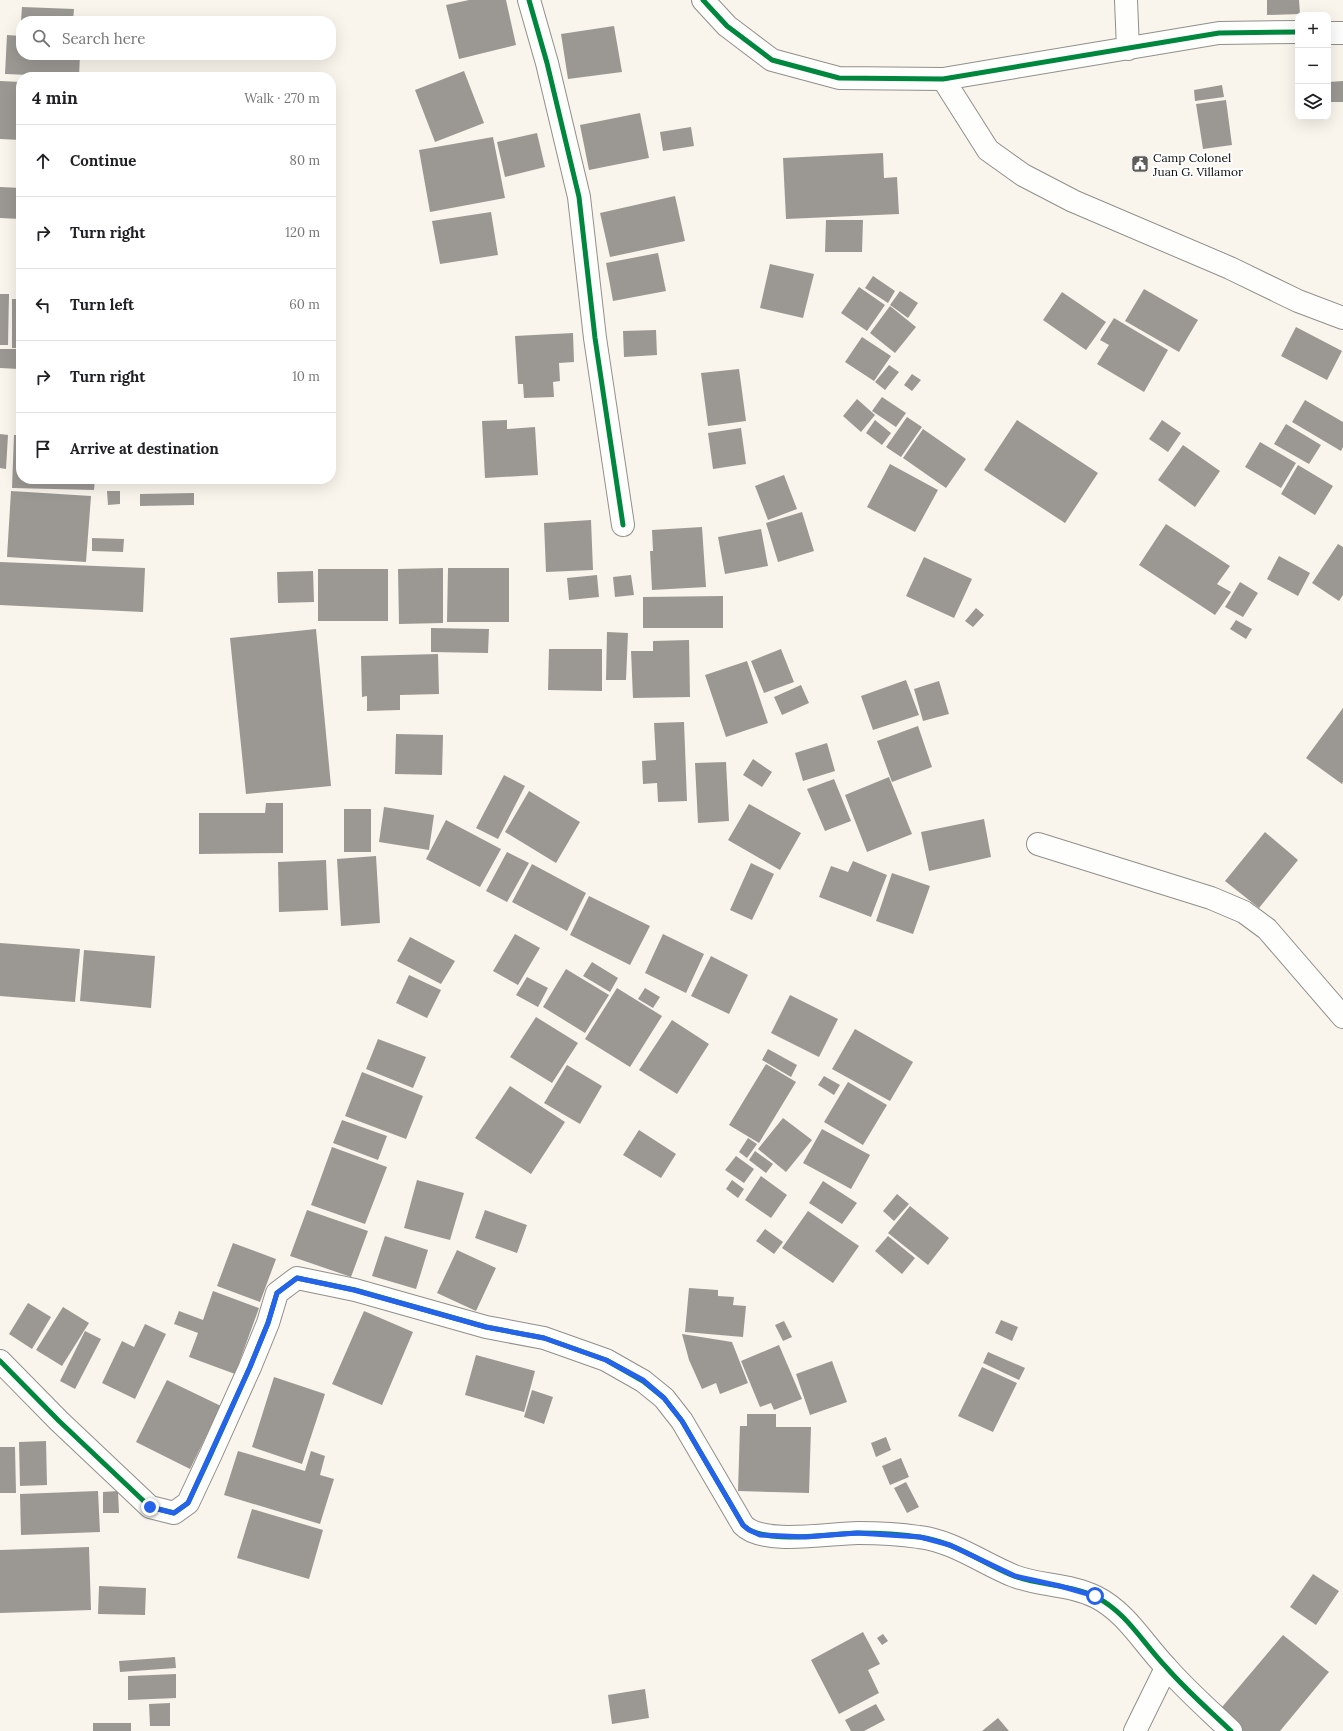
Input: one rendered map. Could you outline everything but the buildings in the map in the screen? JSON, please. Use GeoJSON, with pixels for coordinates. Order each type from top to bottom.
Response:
{"type":"FeatureCollection","features":[{"type":"Feature","properties":{"kind":"street"},"geometry":{"type":"LineString","coordinates":[[529,0],[547,63],[578,197],[594,338],[623,525]]}},
{"type":"Feature","properties":{"kind":"street"},"geometry":{"type":"LineString","coordinates":[[703,0],[727,26],[772,60],[839,78],[943,79],[1219,33],[1295,32]]}},
{"type":"Feature","properties":{"kind":"street"},"geometry":{"type":"LineString","coordinates":[[1126,0],[1128,49]]}},
{"type":"Feature","properties":{"kind":"street"},"geometry":{"type":"LineString","coordinates":[[1331,33],[1343,33]]}},
{"type":"Feature","properties":{"kind":"street"},"geometry":{"type":"LineString","coordinates":[[943,79],[988,150],[1023,175],[1073,200],[1230,268],[1298,301],[1343,318]]}},
{"type":"Feature","properties":{"kind":"street"},"geometry":{"type":"LineString","coordinates":[[1038,844],[1211,898],[1244,912],[1268,929],[1343,1017]]}},
{"type":"Feature","properties":{"kind":"street"},"geometry":{"type":"LineString","coordinates":[[0,1361],[59,1421],[150,1507],[174,1513],[188,1503],[207,1463],[253,1360],[277,1293],[297,1278],[354,1290],[486,1327],[544,1338],[606,1360],[643,1380],[664,1398],[682,1421],[735,1512],[749,1530],[760,1535],[806,1537],[857,1533],[920,1537],[950,1545],[1015,1576],[1060,1586],[1095,1596],[1118,1611],[1166,1668],[1230,1731]]}},
{"type":"Feature","properties":{"kind":"street"},"geometry":{"type":"LineString","coordinates":[[1135,1731],[1166,1668]]}},
{"type":"Feature","properties":{"kind":"cycle path"},"geometry":{"type":"LineString","coordinates":[[529,0],[547,63],[579,197],[595,338],[623,525]]}},
{"type":"Feature","properties":{"kind":"cycle path"},"geometry":{"type":"LineString","coordinates":[[703,0],[727,26],[772,60],[839,78],[943,79],[1219,33],[1295,32]]}},
{"type":"Feature","properties":{"kind":"cycle path"},"geometry":{"type":"LineString","coordinates":[[0,1361],[59,1421],[150,1507],[174,1513],[188,1503],[250,1367],[268,1323],[277,1293],[297,1278],[355,1290],[486,1327],[544,1338],[606,1360],[643,1381],[664,1398],[682,1421],[743,1525],[753,1531],[765,1535],[781,1537],[866,1533],[904,1535],[932,1539],[956,1548],[1014,1576],[1034,1582],[1065,1587],[1096,1597],[1107,1603],[1125,1619],[1182,1684],[1231,1731]]}},
{"type":"Feature","properties":{"kind":"place","name":"Camp Colonel Juan G. Villamor"},"geometry":{"type":"Point","coordinates":[1140,164]}},
{"type":"Feature","properties":{"kind":"route"},"geometry":{"type":"LineString","coordinates":[[150,1507],[174,1513],[188,1503],[250,1367],[268,1323],[277,1293],[297,1278],[354,1290],[486,1327],[544,1338],[606,1360],[643,1380],[664,1398],[682,1421],[743,1525],[749,1530],[760,1535],[806,1537],[857,1533],[920,1537],[950,1545],[1015,1576],[1060,1586],[1095,1596]]}}]}
